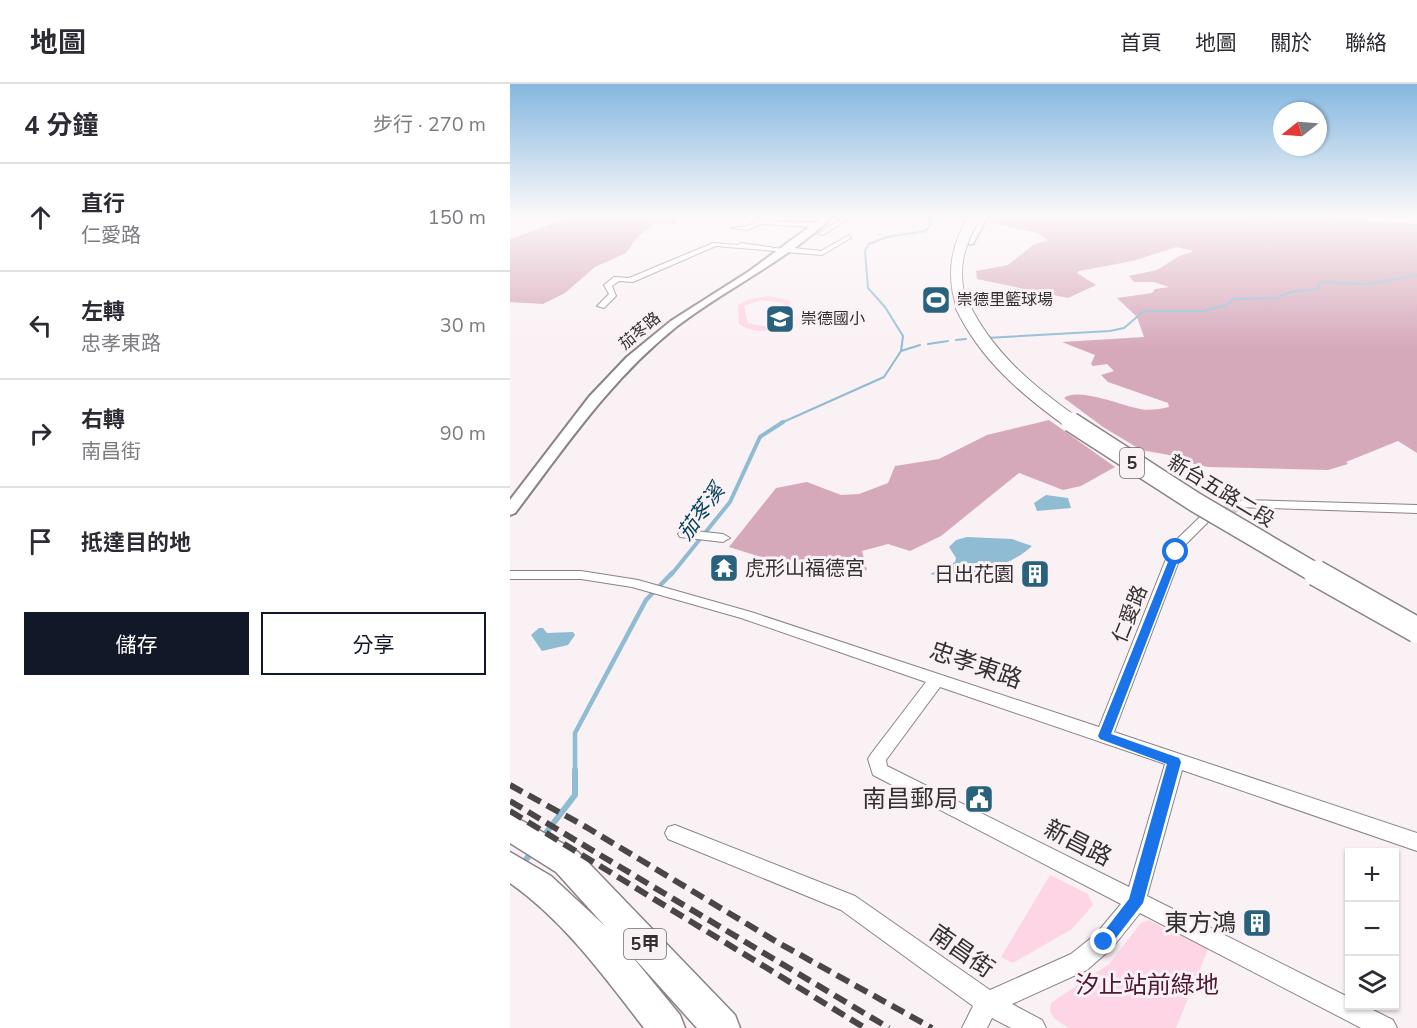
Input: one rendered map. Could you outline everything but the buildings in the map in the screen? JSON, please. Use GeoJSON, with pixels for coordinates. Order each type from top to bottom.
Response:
{"type":"FeatureCollection","features":[{"type":"Feature","properties":{"kind":"main road","name":"新台五路二段"},"geometry":{"type":"LineString","coordinates":[[955,260],[958,294],[973,327],[1011,372],[1079,426],[1150,474],[1226,522],[1417,630]]}},
{"type":"Feature","properties":{"kind":"main road","name":"新台五路二段"},"geometry":{"type":"LineString","coordinates":[[965,260],[963,269],[968,297],[994,339],[1032,379],[1087,422],[1137,455],[1417,616]]}},
{"type":"Feature","properties":{"kind":"main road","name":"5甲"},"geometry":{"type":"LineString","coordinates":[[522,834],[567,862],[722,1028]]}},
{"type":"Feature","properties":{"kind":"main road","name":"5甲"},"geometry":{"type":"LineString","coordinates":[[510,866],[540,886],[602,946],[667,1028]]}},
{"type":"Feature","properties":{"kind":"street"},"geometry":{"type":"LineString","coordinates":[[601,306],[612,294],[608,285],[617,279],[630,280],[677,260]]}},
{"type":"Feature","properties":{"kind":"street","name":"茄苳路"},"geometry":{"type":"LineString","coordinates":[[510,510],[514,500],[593,400],[631,359],[675,323],[769,260]]}},
{"type":"Feature","properties":{"kind":"street"},"geometry":{"type":"LineString","coordinates":[[1242,504],[1417,508]]}},
{"type":"Feature","properties":{"kind":"street","name":"仁愛路"},"geometry":{"type":"LineString","coordinates":[[1104,736],[1179,544],[1207,517]]}},
{"type":"Feature","properties":{"kind":"street"},"geometry":{"type":"LineString","coordinates":[[685,534],[723,538]]}},
{"type":"Feature","properties":{"kind":"street","name":"忠孝東路"},"geometry":{"type":"LineString","coordinates":[[510,575],[580,574],[668,592],[746,615],[1104,736],[1174,762],[1417,842]]}},
{"type":"Feature","properties":{"kind":"street","name":"新昌路"},"geometry":{"type":"LineString","coordinates":[[937,679],[877,759],[879,770],[1135,903],[1385,1028]]}},
{"type":"Feature","properties":{"kind":"street","name":"南昌街"},"geometry":{"type":"LineString","coordinates":[[675,833],[848,903],[988,1003],[1079,962],[1104,942],[1135,903],[1174,762]]}},
{"type":"Feature","properties":{"kind":"street"},"geometry":{"type":"LineString","coordinates":[[974,1028],[988,1003],[1034,1028]]}},
{"type":"Feature","properties":{"kind":"green space"},"geometry":{"type":"Polygon","coordinates":[[[768,296],[789,300],[795,320],[783,327],[768,331],[752,330],[739,324],[738,305],[747,300],[768,296]],[[761,300],[744,306],[748,323],[767,327],[787,321],[783,303],[761,300]]]}},
{"type":"Feature","properties":{"kind":"green space","name":"汐止站前綠地"},"geometry":{"type":"Polygon","coordinates":[[[1050,875],[1088,894],[1093,905],[1072,929],[1013,963],[1001,957],[1050,875]]]}},
{"type":"Feature","properties":{"kind":"green space","name":"汐止站前綠地"},"geometry":{"type":"Polygon","coordinates":[[[1148,920],[1208,949],[1176,1028],[1068,1028],[1054,1018],[1050,1011],[1051,1003],[1109,964],[1141,923],[1148,920]]]}},
{"type":"Feature","properties":{"kind":"shaded area"},"geometry":{"type":"Polygon","coordinates":[[[510,260],[610,260],[595,267],[565,293],[543,304],[510,302],[510,260]]]}},
{"type":"Feature","properties":{"kind":"shaded area"},"geometry":{"type":"Polygon","coordinates":[[[1014,260],[1136,260],[1079,271],[1077,273],[1096,285],[1068,298],[977,279],[976,271],[1008,265],[1014,260]]]}},
{"type":"Feature","properties":{"kind":"shaded area"},"geometry":{"type":"Polygon","coordinates":[[[1173,260],[1417,260],[1417,453],[1398,441],[1346,462],[1348,464],[1328,470],[1208,467],[1169,455],[1141,450],[1103,427],[1064,398],[1071,395],[1090,396],[1147,410],[1169,407],[1168,403],[1108,382],[1101,375],[1114,371],[1107,364],[1093,366],[1091,364],[1095,355],[1062,342],[1144,337],[1137,317],[1117,298],[1152,293],[1155,289],[1169,287],[1154,282],[1134,282],[1129,276],[1157,270],[1173,260]]]}},
{"type":"Feature","properties":{"kind":"shaded area"},"geometry":{"type":"Polygon","coordinates":[[[1049,420],[1115,467],[1081,486],[1063,490],[1019,473],[941,536],[910,551],[888,544],[862,551],[867,570],[807,576],[804,565],[789,566],[729,547],[776,488],[807,482],[841,495],[859,494],[888,483],[895,466],[939,459],[987,435],[1049,420]]]}},
{"type":"Feature","properties":{"kind":"water"},"geometry":{"type":"Polygon","coordinates":[[[1046,495],[1068,498],[1071,508],[1037,511],[1034,503],[1046,495]]]}},
{"type":"Feature","properties":{"kind":"water"},"geometry":{"type":"Polygon","coordinates":[[[967,537],[1012,539],[1032,546],[1011,560],[984,570],[955,576],[930,574],[955,562],[956,558],[949,547],[956,540],[967,537]]]}},
{"type":"Feature","properties":{"kind":"water"},"geometry":{"type":"Polygon","coordinates":[[[539,628],[543,628],[547,633],[573,632],[575,635],[568,645],[542,651],[531,635],[539,628]]]}},
{"type":"Feature","properties":{"kind":"waterway","name":"茄苳溪"},"geometry":{"type":"LineString","coordinates":[[866,260],[868,288],[885,307],[903,336],[901,351]]}},
{"type":"Feature","properties":{"kind":"waterway"},"geometry":{"type":"LineString","coordinates":[[986,338],[1110,331],[1124,328],[1144,311],[1204,311],[1226,305],[1234,299],[1276,298],[1291,292],[1317,289],[1321,282],[1369,284],[1417,275]]}},
{"type":"Feature","properties":{"kind":"waterway"},"geometry":{"type":"LineString","coordinates":[[956,340],[966,339]]}},
{"type":"Feature","properties":{"kind":"waterway"},"geometry":{"type":"LineString","coordinates":[[928,344],[948,341]]}},
{"type":"Feature","properties":{"kind":"waterway"},"geometry":{"type":"LineString","coordinates":[[901,351],[920,345]]}},
{"type":"Feature","properties":{"kind":"waterway","name":"茄苳溪"},"geometry":{"type":"LineString","coordinates":[[782,422],[884,377],[901,351]]}},
{"type":"Feature","properties":{"kind":"waterway","name":"茄苳溪"},"geometry":{"type":"LineString","coordinates":[[671,575],[730,502],[760,437],[782,422]]}},
{"type":"Feature","properties":{"kind":"waterway","name":"茄苳溪"},"geometry":{"type":"LineString","coordinates":[[542,838],[575,795],[575,733],[646,600],[672,573]]}},
{"type":"Feature","properties":{"kind":"waterway","name":"茄苳溪"},"geometry":{"type":"LineString","coordinates":[[523,864],[532,851]]}},
{"type":"Feature","properties":{"kind":"tunnel"},"geometry":{"type":"LineString","coordinates":[[1209,516],[1242,504]]}},
{"type":"Feature","properties":{"kind":"railway"},"geometry":{"type":"LineString","coordinates":[[510,785],[586,827],[777,942],[932,1028]]}},
{"type":"Feature","properties":{"kind":"railway"},"geometry":{"type":"LineString","coordinates":[[510,801],[889,1028]]}},
{"type":"Feature","properties":{"kind":"railway"},"geometry":{"type":"LineString","coordinates":[[510,811],[865,1028]]}},
{"type":"Feature","properties":{"kind":"place","name":"崇德里籃球場"},"geometry":{"type":"Point","coordinates":[936,300]}},
{"type":"Feature","properties":{"kind":"place","name":"崇德國小"},"geometry":{"type":"Point","coordinates":[780,319]}},
{"type":"Feature","properties":{"kind":"place","name":"虎形山福德宮"},"geometry":{"type":"Point","coordinates":[724,568]}},
{"type":"Feature","properties":{"kind":"place","name":"日出花園"},"geometry":{"type":"Point","coordinates":[1035,574]}},
{"type":"Feature","properties":{"kind":"place","name":"南昌郵局"},"geometry":{"type":"Point","coordinates":[979,799]}},
{"type":"Feature","properties":{"kind":"place","name":"東方鴻"},"geometry":{"type":"Point","coordinates":[1257,923]}},
{"type":"Feature","properties":{"kind":"route"},"geometry":{"type":"LineString","coordinates":[[1104,942],[1135,903],[1174,762],[1104,736],[1176,552]]}}]}
